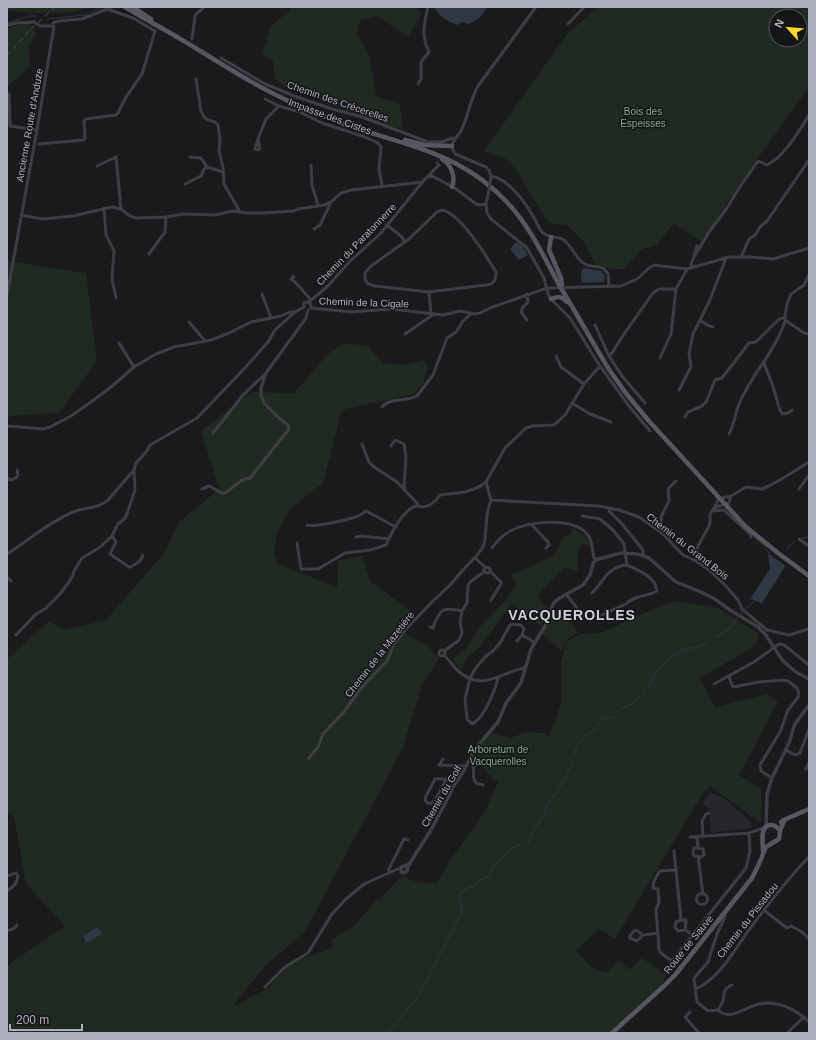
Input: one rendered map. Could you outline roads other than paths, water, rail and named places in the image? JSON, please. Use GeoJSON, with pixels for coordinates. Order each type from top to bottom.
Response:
{"type":"FeatureCollection","features":[{"type":"Feature","properties":{"kind":"main road"},"geometry":{"type":"LineString","coordinates":[[125,7],[267,91],[354,128],[449,159],[479,178],[501,196],[528,229],[604,356],[627,390],[726,505],[765,543],[809,576]]}},
{"type":"Feature","properties":{"kind":"main road"},"geometry":{"type":"LineString","coordinates":[[133,7],[172,34]]}},
{"type":"Feature","properties":{"kind":"main road"},"geometry":{"type":"LineString","coordinates":[[321,115],[425,146],[452,146]]}},
{"type":"Feature","properties":{"kind":"main road"},"geometry":{"type":"LineString","coordinates":[[404,140],[438,152],[459,162],[496,189],[524,220],[560,283]]}},
{"type":"Feature","properties":{"kind":"main road"},"geometry":{"type":"LineString","coordinates":[[425,150],[450,165],[452,169],[452,187]]}},
{"type":"Feature","properties":{"kind":"main road"},"geometry":{"type":"LineString","coordinates":[[551,237],[548,250],[561,278],[560,283]]}},
{"type":"Feature","properties":{"kind":"main road"},"geometry":{"type":"LineString","coordinates":[[566,293],[585,330]]}},
{"type":"Feature","properties":{"kind":"main road"},"geometry":{"type":"LineString","coordinates":[[551,299],[559,296],[564,298],[625,392],[660,434],[720,498]]}},
{"type":"Feature","properties":{"kind":"main road"},"geometry":{"type":"LineString","coordinates":[[784,821],[780,830],[779,839],[772,843],[763,837],[765,828],[809,809]]}},
{"type":"Feature","properties":{"kind":"main road"},"geometry":{"type":"LineString","coordinates":[[773,825],[780,830]]}},
{"type":"Feature","properties":{"kind":"main road","name":"Route de Sauve"},"geometry":{"type":"LineString","coordinates":[[763,837],[763,854]]}},
{"type":"Feature","properties":{"kind":"main road","name":"Route de Sauve"},"geometry":{"type":"LineString","coordinates":[[612,1033],[665,985],[752,878],[766,848],[772,843]]}},
{"type":"Feature","properties":{"kind":"street"},"geometry":{"type":"LineString","coordinates":[[7,25],[17,22],[36,23],[41,26],[53,25],[82,19],[112,7]]}},
{"type":"Feature","properties":{"kind":"street"},"geometry":{"type":"LineString","coordinates":[[192,39],[195,16],[204,7]]}},
{"type":"Feature","properties":{"kind":"street"},"geometry":{"type":"LineString","coordinates":[[418,84],[421,79],[421,62],[429,52],[424,42],[424,25],[428,7]]}},
{"type":"Feature","properties":{"kind":"street"},"geometry":{"type":"LineString","coordinates":[[536,7],[478,86],[473,95],[469,112],[460,133],[452,146],[456,154],[486,167],[489,170],[491,176],[486,204],[487,213],[491,219],[527,248],[544,278],[546,288],[551,299],[570,318],[600,366],[629,406],[650,431]]}},
{"type":"Feature","properties":{"kind":"street"},"geometry":{"type":"LineString","coordinates":[[568,24],[584,7]]}},
{"type":"Feature","properties":{"kind":"street"},"geometry":{"type":"LineString","coordinates":[[38,144],[83,140],[85,138],[84,121],[86,119],[116,115],[126,96],[142,74],[155,31],[133,18],[107,9]]}},
{"type":"Feature","properties":{"kind":"street","name":"Ancienne Route d'Anduze"},"geometry":{"type":"LineString","coordinates":[[7,296],[37,130],[53,25]]}},
{"type":"Feature","properties":{"kind":"street","name":"Chemin des Crécerelles"},"geometry":{"type":"LineString","coordinates":[[220,58],[265,84],[296,98],[362,117],[428,142],[442,142],[452,138],[455,140]]}},
{"type":"Feature","properties":{"kind":"street"},"geometry":{"type":"LineString","coordinates":[[196,79],[201,111],[204,117],[218,125],[220,139],[219,151],[224,184],[240,212]]}},
{"type":"Feature","properties":{"kind":"street"},"geometry":{"type":"LineString","coordinates":[[9,94],[10,126],[37,130]]}},
{"type":"Feature","properties":{"kind":"street","name":"Impasse des Cistes"},"geometry":{"type":"LineString","coordinates":[[265,99],[278,106],[300,112],[322,122],[365,137],[378,144],[381,147],[379,169],[382,186]]}},
{"type":"Feature","properties":{"kind":"street","name":"Impasse des Cistes"},"geometry":{"type":"LineString","coordinates":[[258,139],[266,119],[278,106]]}},
{"type":"Feature","properties":{"kind":"street"},"geometry":{"type":"LineString","coordinates":[[694,257],[709,232],[758,161],[767,165],[782,153],[798,134],[809,115]]}},
{"type":"Feature","properties":{"kind":"street"},"geometry":{"type":"LineString","coordinates":[[97,166],[116,157],[121,209]]}},
{"type":"Feature","properties":{"kind":"street"},"geometry":{"type":"LineString","coordinates":[[190,157],[201,158],[207,167],[223,172]]}},
{"type":"Feature","properties":{"kind":"street"},"geometry":{"type":"LineString","coordinates":[[741,257],[749,239],[755,235],[760,227],[767,221],[809,160]]}},
{"type":"Feature","properties":{"kind":"street","name":"Chemin du Paratonnerre"},"geometry":{"type":"LineString","coordinates":[[304,307],[306,302],[310,301],[328,286],[349,262],[387,225],[439,165],[437,163]]}},
{"type":"Feature","properties":{"kind":"street"},"geometry":{"type":"LineString","coordinates":[[311,164],[312,185],[318,205]]}},
{"type":"Feature","properties":{"kind":"street"},"geometry":{"type":"LineString","coordinates":[[185,184],[201,176],[204,169],[207,167]]}},
{"type":"Feature","properties":{"kind":"street"},"geometry":{"type":"LineString","coordinates":[[428,177],[432,176],[452,187],[476,204],[486,204]]}},
{"type":"Feature","properties":{"kind":"street"},"geometry":{"type":"LineString","coordinates":[[491,176],[499,178],[509,185],[532,215],[543,233],[566,242],[583,263],[603,268],[608,274],[609,286]]}},
{"type":"Feature","properties":{"kind":"street"},"geometry":{"type":"LineString","coordinates":[[314,229],[320,225],[331,202],[341,193],[358,189],[423,182]]}},
{"type":"Feature","properties":{"kind":"street"},"geometry":{"type":"LineString","coordinates":[[21,215],[42,218],[73,216],[112,207],[121,209],[130,216],[136,218],[166,217],[183,214],[215,215],[232,211],[263,213],[294,211],[331,202]]}},
{"type":"Feature","properties":{"kind":"street"},"geometry":{"type":"LineString","coordinates":[[104,208],[106,234],[114,251],[112,278],[116,298]]}},
{"type":"Feature","properties":{"kind":"street"},"geometry":{"type":"LineString","coordinates":[[442,210],[447,211],[457,219],[468,231],[496,272],[496,280],[491,284],[429,292],[368,284],[365,279],[365,273],[371,266],[409,239],[437,212],[442,210]]}},
{"type":"Feature","properties":{"kind":"street"},"geometry":{"type":"LineString","coordinates":[[149,254],[165,232],[166,217]]}},
{"type":"Feature","properties":{"kind":"street"},"geometry":{"type":"LineString","coordinates":[[387,225],[402,237],[405,242]]}},
{"type":"Feature","properties":{"kind":"street"},"geometry":{"type":"LineString","coordinates":[[692,267],[697,246]]}},
{"type":"Feature","properties":{"kind":"street","name":"Chemin de la Cigale"},"geometry":{"type":"LineString","coordinates":[[310,309],[351,312],[398,309],[443,315],[460,311],[480,313],[546,288],[621,286],[637,279],[654,265],[687,269],[726,258],[741,257],[773,259],[809,248]]}},
{"type":"Feature","properties":{"kind":"street"},"geometry":{"type":"LineString","coordinates":[[679,390],[690,367],[689,354],[693,334],[710,300],[726,258]]}},
{"type":"Feature","properties":{"kind":"street"},"geometry":{"type":"LineString","coordinates":[[660,358],[671,334],[676,289],[687,269]]}},
{"type":"Feature","properties":{"kind":"street"},"geometry":{"type":"LineString","coordinates":[[729,434],[735,420],[739,403],[778,337],[791,294],[804,285],[809,275]]}},
{"type":"Feature","properties":{"kind":"street"},"geometry":{"type":"LineString","coordinates":[[213,433],[243,395],[266,373],[304,321],[311,304],[295,282],[290,279],[293,276],[294,277]]}},
{"type":"Feature","properties":{"kind":"street"},"geometry":{"type":"LineString","coordinates":[[609,356],[653,293],[659,289],[676,289]]}},
{"type":"Feature","properties":{"kind":"street"},"geometry":{"type":"LineString","coordinates":[[405,334],[432,314],[429,292]]}},
{"type":"Feature","properties":{"kind":"street"},"geometry":{"type":"LineString","coordinates":[[262,294],[271,318]]}},
{"type":"Feature","properties":{"kind":"street"},"geometry":{"type":"LineString","coordinates":[[527,294],[528,302],[523,307],[521,312],[527,320]]}},
{"type":"Feature","properties":{"kind":"street"},"geometry":{"type":"LineString","coordinates":[[16,636],[36,614],[60,594],[69,582],[82,558],[99,548],[112,536],[118,524],[128,514],[135,490],[134,470],[136,463],[153,442],[197,418],[268,342],[275,330],[295,312],[304,307],[310,309]]}},
{"type":"Feature","properties":{"kind":"street"},"geometry":{"type":"LineString","coordinates":[[7,426],[50,427],[71,416],[111,387],[134,367],[156,354],[168,349],[229,334],[251,322],[295,312]]}},
{"type":"Feature","properties":{"kind":"street"},"geometry":{"type":"LineString","coordinates":[[382,407],[392,401],[417,396],[434,375],[447,338],[456,332],[463,321],[472,313]]}},
{"type":"Feature","properties":{"kind":"street"},"geometry":{"type":"LineString","coordinates":[[685,417],[688,412],[702,406],[706,402],[715,380],[722,378],[749,343],[756,342],[779,319],[784,319],[804,333],[809,334]]}},
{"type":"Feature","properties":{"kind":"street"},"geometry":{"type":"LineString","coordinates":[[700,320],[713,327]]}},
{"type":"Feature","properties":{"kind":"street"},"geometry":{"type":"LineString","coordinates":[[189,322],[205,341]]}},
{"type":"Feature","properties":{"kind":"street"},"geometry":{"type":"LineString","coordinates":[[595,325],[609,356],[622,376],[645,403]]}},
{"type":"Feature","properties":{"kind":"street"},"geometry":{"type":"LineString","coordinates":[[119,343],[134,367]]}},
{"type":"Feature","properties":{"kind":"street"},"geometry":{"type":"LineString","coordinates":[[556,356],[561,367],[584,384]]}},
{"type":"Feature","properties":{"kind":"street"},"geometry":{"type":"LineString","coordinates":[[764,362],[766,372],[776,394],[776,400],[782,414],[788,413],[792,410]]}},
{"type":"Feature","properties":{"kind":"street"},"geometry":{"type":"LineString","coordinates":[[297,543],[300,568],[302,569],[322,567],[324,564],[345,552],[380,548],[386,545],[396,527],[407,512],[418,506],[427,506],[436,501],[440,496],[465,492],[486,482],[504,448],[526,428],[532,426],[554,426],[565,415],[584,384],[600,366]]}},
{"type":"Feature","properties":{"kind":"street"},"geometry":{"type":"LineString","coordinates":[[202,489],[210,486],[221,493],[224,493],[242,480],[250,478],[264,462],[281,437],[289,429],[288,425],[264,403],[261,395],[261,388],[266,373]]}},
{"type":"Feature","properties":{"kind":"street"},"geometry":{"type":"LineString","coordinates":[[572,403],[590,414],[611,422]]}},
{"type":"Feature","properties":{"kind":"street"},"geometry":{"type":"LineString","coordinates":[[391,446],[395,440],[404,444],[406,457],[405,490]]}},
{"type":"Feature","properties":{"kind":"street"},"geometry":{"type":"LineString","coordinates":[[362,444],[369,462],[374,468],[390,476],[405,490],[418,506]]}},
{"type":"Feature","properties":{"kind":"street"},"geometry":{"type":"LineString","coordinates":[[696,561],[697,548],[710,523],[710,514],[720,498],[731,496],[746,487],[762,489],[785,478],[809,462]]}},
{"type":"Feature","properties":{"kind":"street"},"geometry":{"type":"LineString","coordinates":[[7,477],[10,480],[16,478],[18,475],[16,470]]}},
{"type":"Feature","properties":{"kind":"street"},"geometry":{"type":"LineString","coordinates":[[7,554],[53,522],[73,512],[104,504],[134,470]]}},
{"type":"Feature","properties":{"kind":"street"},"geometry":{"type":"LineString","coordinates":[[799,489],[809,475]]}},
{"type":"Feature","properties":{"kind":"street"},"geometry":{"type":"LineString","coordinates":[[662,533],[661,517],[669,501],[668,489],[676,481]]}},
{"type":"Feature","properties":{"kind":"street"},"geometry":{"type":"LineString","coordinates":[[486,482],[491,500]]}},
{"type":"Feature","properties":{"kind":"street"},"geometry":{"type":"LineString","coordinates":[[712,510],[726,505],[731,496]]}},
{"type":"Feature","properties":{"kind":"street","name":"Chemin du Grand Bois"},"geometry":{"type":"LineString","coordinates":[[491,500],[608,508],[639,517],[662,533],[683,555],[696,561],[709,570],[738,600],[742,609],[767,630],[789,635],[809,629]]}},
{"type":"Feature","properties":{"kind":"street","name":"Chemin de la Mazetière"},"geometry":{"type":"LineString","coordinates":[[309,758],[318,747],[323,734],[387,661],[394,644],[404,631],[451,584],[483,547],[487,514],[491,500]]}},
{"type":"Feature","properties":{"kind":"street"},"geometry":{"type":"LineString","coordinates":[[608,508],[642,550],[642,556]]}},
{"type":"Feature","properties":{"kind":"street"},"geometry":{"type":"LineString","coordinates":[[712,510],[724,510],[751,535],[751,537]]}},
{"type":"Feature","properties":{"kind":"street"},"geometry":{"type":"LineString","coordinates":[[307,525],[313,526],[317,523],[324,524],[338,521],[360,516],[366,512],[396,527]]}},
{"type":"Feature","properties":{"kind":"street"},"geometry":{"type":"LineString","coordinates":[[582,516],[600,519],[620,538],[624,544],[627,565]]}},
{"type":"Feature","properties":{"kind":"street"},"geometry":{"type":"LineString","coordinates":[[492,548],[511,530],[532,524],[556,523],[584,531],[591,540],[595,560],[617,553],[638,554],[649,558],[676,582],[715,599],[758,627],[789,666],[809,679]]}},
{"type":"Feature","properties":{"kind":"street"},"geometry":{"type":"LineString","coordinates":[[532,524],[548,542],[549,545],[546,548]]}},
{"type":"Feature","properties":{"kind":"street"},"geometry":{"type":"LineString","coordinates":[[112,536],[116,542],[110,554],[129,567],[131,568],[140,561],[143,555]]}},
{"type":"Feature","properties":{"kind":"street"},"geometry":{"type":"LineString","coordinates":[[356,537],[361,536],[389,539]]}},
{"type":"Feature","properties":{"kind":"street"},"geometry":{"type":"LineString","coordinates":[[799,539],[809,546]]}},
{"type":"Feature","properties":{"kind":"street"},"geometry":{"type":"LineString","coordinates":[[638,554],[640,549],[639,547]]}},
{"type":"Feature","properties":{"kind":"street"},"geometry":{"type":"LineString","coordinates":[[475,558],[488,572],[490,570],[501,582],[491,600]]}},
{"type":"Feature","properties":{"kind":"street","name":"Chemin du Golf"},"geometry":{"type":"LineString","coordinates":[[407,865],[431,830],[476,747],[498,722],[506,703],[519,686],[522,671],[529,654],[534,642],[545,626],[553,604],[566,594],[576,590],[584,584],[590,575],[592,564],[595,560]]}},
{"type":"Feature","properties":{"kind":"street"},"geometry":{"type":"LineString","coordinates":[[566,594],[583,616],[590,620],[626,604],[629,601],[657,591],[656,585],[642,571],[627,565],[613,569],[604,577],[592,593]]}},
{"type":"Feature","properties":{"kind":"street"},"geometry":{"type":"LineString","coordinates":[[485,569],[470,582],[468,586],[467,603],[462,611],[460,622],[462,632],[461,636],[458,641],[444,653],[458,671],[470,678],[480,681],[498,678],[514,671],[522,671]]}},
{"type":"Feature","properties":{"kind":"street"},"geometry":{"type":"LineString","coordinates":[[7,577],[11,581]]}},
{"type":"Feature","properties":{"kind":"street"},"geometry":{"type":"LineString","coordinates":[[430,627],[433,628],[438,616],[443,610],[448,608],[462,611]]}},
{"type":"Feature","properties":{"kind":"street"},"geometry":{"type":"LineString","coordinates":[[498,678],[490,700],[482,715],[474,724],[472,724],[467,719],[465,699],[470,678],[485,657],[493,652],[500,643],[512,624],[521,625],[524,629],[517,641]]}},
{"type":"Feature","properties":{"kind":"street"},"geometry":{"type":"LineString","coordinates":[[522,634],[534,642]]}},
{"type":"Feature","properties":{"kind":"street"},"geometry":{"type":"LineString","coordinates":[[714,684],[754,662],[778,644],[782,644],[809,665]]}},
{"type":"Feature","properties":{"kind":"street"},"geometry":{"type":"LineString","coordinates":[[728,677],[733,687]]}},
{"type":"Feature","properties":{"kind":"street"},"geometry":{"type":"LineString","coordinates":[[728,689],[759,682],[783,680],[788,681],[797,688],[799,693],[798,697],[788,710],[780,732],[760,765],[761,771],[772,778]]}},
{"type":"Feature","properties":{"kind":"street"},"geometry":{"type":"LineString","coordinates":[[690,837],[749,834],[756,830],[765,828],[767,794],[772,778],[786,750],[795,724],[809,705]]}},
{"type":"Feature","properties":{"kind":"street"},"geometry":{"type":"LineString","coordinates":[[786,750],[795,755],[800,753],[809,729]]}},
{"type":"Feature","properties":{"kind":"street"},"geometry":{"type":"LineString","coordinates":[[470,758],[474,763],[473,779],[476,784],[483,785]]}},
{"type":"Feature","properties":{"kind":"street"},"geometry":{"type":"LineString","coordinates":[[443,759],[440,765],[467,766]]}},
{"type":"Feature","properties":{"kind":"street"},"geometry":{"type":"LineString","coordinates":[[806,769],[809,763]]}},
{"type":"Feature","properties":{"kind":"street"},"geometry":{"type":"LineString","coordinates":[[446,780],[435,800],[430,804],[426,802],[425,798],[435,779],[446,780],[456,782]]}},
{"type":"Feature","properties":{"kind":"street"},"geometry":{"type":"LineString","coordinates":[[703,836],[702,821],[706,814],[709,813]]}},
{"type":"Feature","properties":{"kind":"street"},"geometry":{"type":"LineString","coordinates":[[766,818],[773,825]]}},
{"type":"Feature","properties":{"kind":"street"},"geometry":{"type":"LineString","coordinates":[[756,830],[763,837]]}},
{"type":"Feature","properties":{"kind":"street"},"geometry":{"type":"LineString","coordinates":[[675,870],[660,871],[654,879],[653,884],[653,888],[658,889],[659,903],[656,909],[659,949],[661,953],[672,961],[746,868],[750,851],[749,834]]}},
{"type":"Feature","properties":{"kind":"street"},"geometry":{"type":"LineString","coordinates":[[697,837],[698,848]]}},
{"type":"Feature","properties":{"kind":"street"},"geometry":{"type":"LineString","coordinates":[[389,873],[389,869],[404,838],[408,840]]}},
{"type":"Feature","properties":{"kind":"street"},"geometry":{"type":"LineString","coordinates":[[694,848],[703,849],[704,855],[699,858],[698,856],[694,856],[692,854],[694,848]]}},
{"type":"Feature","properties":{"kind":"street"},"geometry":{"type":"LineString","coordinates":[[674,851],[681,920]]}},
{"type":"Feature","properties":{"kind":"street","name":"Chemin du Pissadou"},"geometry":{"type":"LineString","coordinates":[[695,989],[704,984],[717,972],[764,911],[809,857]]}},
{"type":"Feature","properties":{"kind":"street"},"geometry":{"type":"LineString","coordinates":[[699,858],[703,894],[707,896],[707,903]]}},
{"type":"Feature","properties":{"kind":"street"},"geometry":{"type":"LineString","coordinates":[[265,987],[286,967],[308,953],[332,914],[346,898],[364,884],[378,877],[399,870],[407,865],[408,870],[406,872],[403,873],[399,870]]}},
{"type":"Feature","properties":{"kind":"street"},"geometry":{"type":"LineString","coordinates":[[7,876],[16,873],[18,876],[14,886],[7,891]]}},
{"type":"Feature","properties":{"kind":"street"},"geometry":{"type":"LineString","coordinates":[[703,894],[699,894],[697,896],[698,903],[707,903],[714,909]]}},
{"type":"Feature","properties":{"kind":"street"},"geometry":{"type":"LineString","coordinates":[[764,911],[787,928],[791,926],[802,932],[809,939]]}},
{"type":"Feature","properties":{"kind":"street"},"geometry":{"type":"LineString","coordinates":[[725,912],[725,917],[717,934],[708,962],[694,980],[699,1005],[708,1011],[718,1010],[721,1013],[730,1014],[739,1013],[757,1004],[766,1003],[788,1007],[795,1010],[809,1022]]}},
{"type":"Feature","properties":{"kind":"street"},"geometry":{"type":"LineString","coordinates":[[685,930],[686,920],[676,922],[675,927],[678,931],[685,930],[693,935]]}},
{"type":"Feature","properties":{"kind":"street"},"geometry":{"type":"LineString","coordinates":[[7,931],[15,928],[17,925]]}},
{"type":"Feature","properties":{"kind":"street"},"geometry":{"type":"LineString","coordinates":[[642,934],[658,933]]}},
{"type":"Feature","properties":{"kind":"street"},"geometry":{"type":"LineString","coordinates":[[718,1010],[726,988],[732,985]]}},
{"type":"Feature","properties":{"kind":"street"},"geometry":{"type":"LineString","coordinates":[[690,1012],[685,1017],[699,1033]]}},
{"type":"Feature","properties":{"kind":"street"},"geometry":{"type":"LineString","coordinates":[[787,1033],[804,1017]]}},
{"type":"Feature","properties":{"kind":"water"},"geometry":{"type":"Polygon","coordinates":[[[434,7],[486,7],[482,15],[475,21],[469,24],[462,22],[457,25],[441,16],[434,7]]]}},
{"type":"Feature","properties":{"kind":"water"},"geometry":{"type":"Polygon","coordinates":[[[515,243],[521,245],[528,255],[519,260],[511,250],[515,243]]]}},
{"type":"Feature","properties":{"kind":"water"},"geometry":{"type":"Polygon","coordinates":[[[585,268],[601,271],[605,276],[604,282],[582,282],[581,272],[585,268]]]}},
{"type":"Feature","properties":{"kind":"water"},"geometry":{"type":"Polygon","coordinates":[[[768,554],[785,565],[762,604],[750,599],[770,569],[768,554]]]}},
{"type":"Feature","properties":{"kind":"water"},"geometry":{"type":"Polygon","coordinates":[[[98,927],[102,934],[86,943],[83,936],[98,927]]]}},
{"type":"Feature","properties":{"kind":"waterway"},"geometry":{"type":"LineString","coordinates":[[48,19],[85,15],[103,7]]}},
{"type":"Feature","properties":{"kind":"waterway"},"geometry":{"type":"LineString","coordinates":[[7,23],[29,16],[36,16]]}},
{"type":"Feature","properties":{"kind":"waterway"},"geometry":{"type":"LineString","coordinates":[[753,536],[764,546],[772,557]]}},
{"type":"Feature","properties":{"kind":"waterway"},"geometry":{"type":"LineString","coordinates":[[802,538],[809,537]]}},
{"type":"Feature","properties":{"kind":"waterway"},"geometry":{"type":"LineString","coordinates":[[787,550],[795,541]]}},
{"type":"Feature","properties":{"kind":"waterway"},"geometry":{"type":"LineString","coordinates":[[745,609],[757,599]]}},
{"type":"Feature","properties":{"kind":"waterway"},"geometry":{"type":"LineString","coordinates":[[716,637],[729,629],[738,617]]}},
{"type":"Feature","properties":{"kind":"waterway"},"geometry":{"type":"LineString","coordinates":[[649,686],[656,673],[664,663],[684,648],[694,648],[707,643]]}},
{"type":"Feature","properties":{"kind":"waterway"},"geometry":{"type":"LineString","coordinates":[[574,756],[579,743],[594,730],[604,718],[614,717],[622,708],[630,705],[641,697],[645,691]]}},
{"type":"Feature","properties":{"kind":"waterway"},"geometry":{"type":"LineString","coordinates":[[528,843],[532,833],[544,815],[548,803],[559,789],[572,763]]}},
{"type":"Feature","properties":{"kind":"waterway"},"geometry":{"type":"LineString","coordinates":[[460,902],[459,896],[461,892],[488,877],[494,866],[512,848],[522,844]]}},
{"type":"Feature","properties":{"kind":"waterway"},"geometry":{"type":"LineString","coordinates":[[431,972],[462,911],[461,905]]}},
{"type":"Feature","properties":{"kind":"waterway"},"geometry":{"type":"LineString","coordinates":[[420,993],[430,974]]}},
{"type":"Feature","properties":{"kind":"waterway"},"geometry":{"type":"LineString","coordinates":[[388,1033],[419,996]]}},
{"type":"Feature","properties":{"kind":"railway"},"geometry":{"type":"LineString","coordinates":[[7,55],[33,27],[55,7]]}},
{"type":"Feature","properties":{"kind":"district","name":"VACQUEROLLES"},"geometry":{"type":"Point","coordinates":[572,615]}},
{"type":"Feature","properties":{"kind":"park label","name":"Bois des Espeisses"},"geometry":{"type":"Point","coordinates":[643,116]}},
{"type":"Feature","properties":{"kind":"park label","name":"Arboretum de Vacquerolles"},"geometry":{"type":"Point","coordinates":[498,754]}}]}
